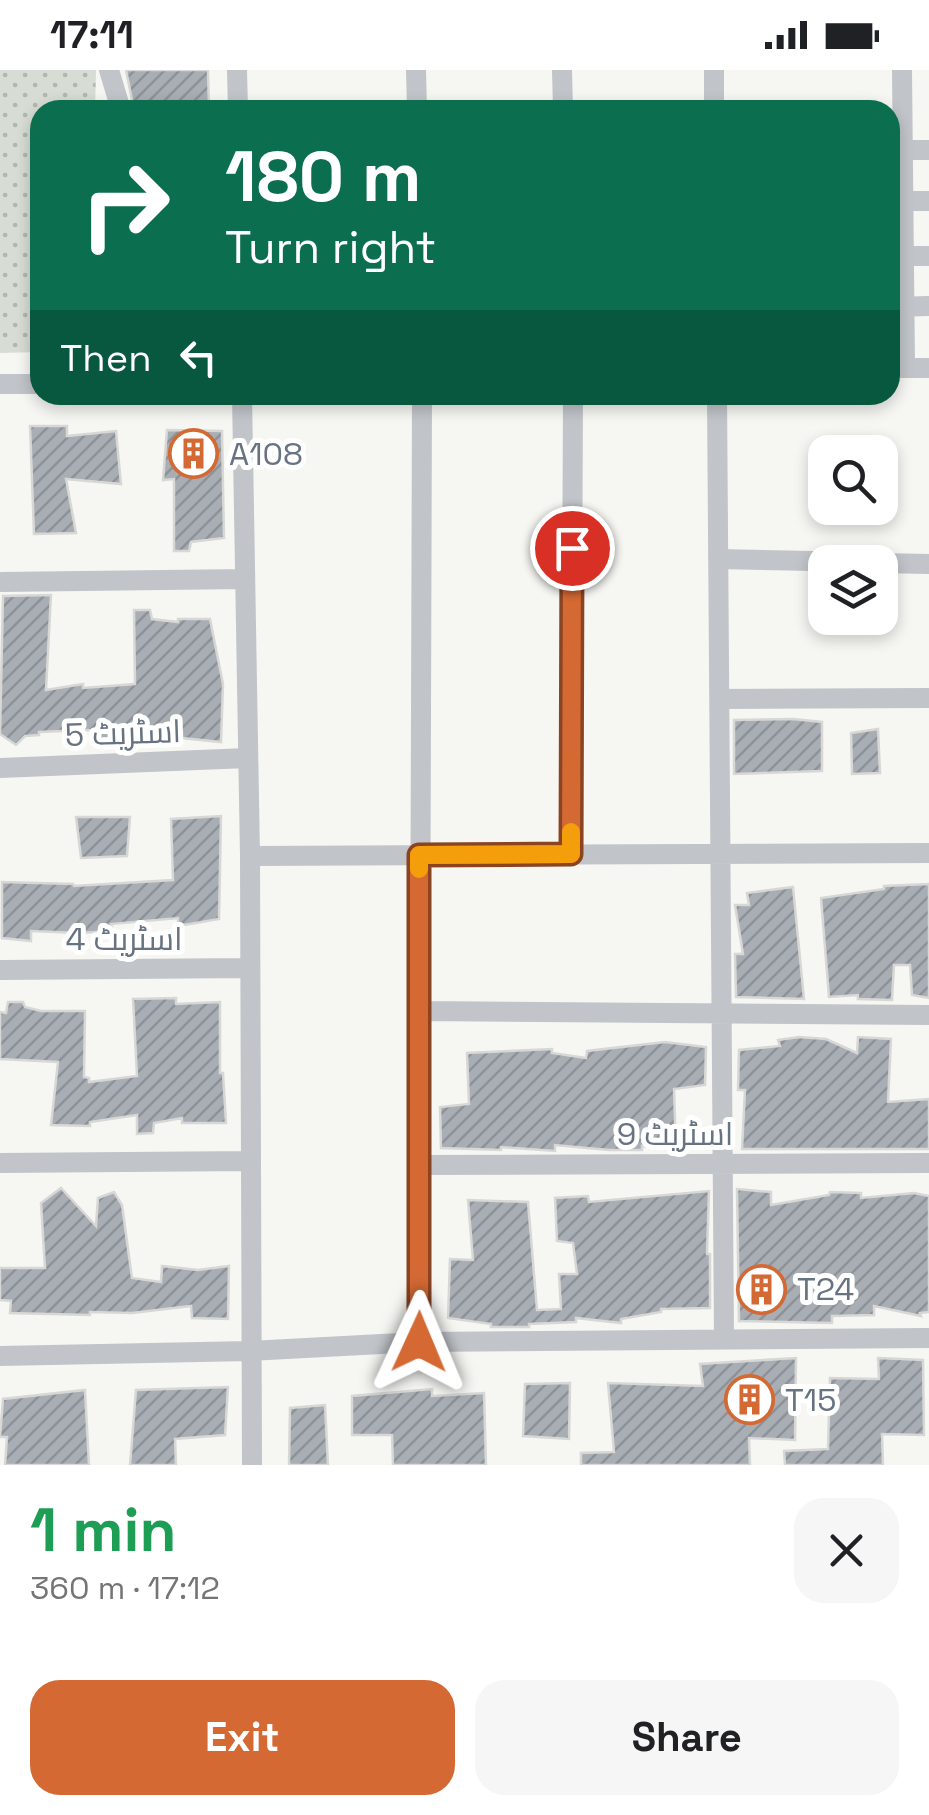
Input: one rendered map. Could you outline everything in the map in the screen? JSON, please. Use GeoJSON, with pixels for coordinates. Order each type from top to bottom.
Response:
{"type":"FeatureCollection","features":[{"type":"Feature","properties":{"kind":"street"},"geometry":{"type":"LineString","coordinates":[[109,70],[118,100]]}},
{"type":"Feature","properties":{"kind":"street"},"geometry":{"type":"LineString","coordinates":[[238,70],[238,100]]}},
{"type":"Feature","properties":{"kind":"street"},"geometry":{"type":"LineString","coordinates":[[416,70],[417,100]]}},
{"type":"Feature","properties":{"kind":"street"},"geometry":{"type":"LineString","coordinates":[[562,70],[563,100]]}},
{"type":"Feature","properties":{"kind":"street"},"geometry":{"type":"LineString","coordinates":[[714,70],[714,100]]}},
{"type":"Feature","properties":{"kind":"street"},"geometry":{"type":"LineString","coordinates":[[900,100],[902,70]]}},
{"type":"Feature","properties":{"kind":"street"},"geometry":{"type":"LineString","coordinates":[[900,150],[929,150]]}},
{"type":"Feature","properties":{"kind":"street"},"geometry":{"type":"LineString","coordinates":[[900,201],[929,201]]}},
{"type":"Feature","properties":{"kind":"street"},"geometry":{"type":"LineString","coordinates":[[900,256],[929,256]]}},
{"type":"Feature","properties":{"kind":"street"},"geometry":{"type":"LineString","coordinates":[[900,307],[929,306]]}},
{"type":"Feature","properties":{"kind":"street"},"geometry":{"type":"LineString","coordinates":[[900,368],[929,368]]}},
{"type":"Feature","properties":{"kind":"street"},"geometry":{"type":"LineString","coordinates":[[0,384],[30,384]]}},
{"type":"Feature","properties":{"kind":"street"},"geometry":{"type":"LineString","coordinates":[[242,405],[250,856],[252,1465]]}},
{"type":"Feature","properties":{"kind":"street"},"geometry":{"type":"LineString","coordinates":[[419,1342],[422,405]]}},
{"type":"Feature","properties":{"kind":"street"},"geometry":{"type":"LineString","coordinates":[[571,854],[573,405]]}},
{"type":"Feature","properties":{"kind":"street"},"geometry":{"type":"LineString","coordinates":[[716,405],[724,1339]]}},
{"type":"Feature","properties":{"kind":"street"},"geometry":{"type":"LineString","coordinates":[[718,559],[808,561]]}},
{"type":"Feature","properties":{"kind":"street"},"geometry":{"type":"LineString","coordinates":[[898,563],[929,564]]}},
{"type":"Feature","properties":{"kind":"street"},"geometry":{"type":"LineString","coordinates":[[0,582],[245,579]]}},
{"type":"Feature","properties":{"kind":"street"},"geometry":{"type":"LineString","coordinates":[[720,699],[929,698]]}},
{"type":"Feature","properties":{"kind":"street","name":"اسٹریٹ 5"},"geometry":{"type":"LineString","coordinates":[[0,768],[248,758]]}},
{"type":"Feature","properties":{"kind":"street"},"geometry":{"type":"LineString","coordinates":[[250,856],[929,853]]}},
{"type":"Feature","properties":{"kind":"street","name":"اسٹریٹ 4"},"geometry":{"type":"LineString","coordinates":[[0,970],[248,968]]}},
{"type":"Feature","properties":{"kind":"street"},"geometry":{"type":"LineString","coordinates":[[422,1012],[929,1015]]}},
{"type":"Feature","properties":{"kind":"street"},"geometry":{"type":"LineString","coordinates":[[0,1163],[251,1162]]}},
{"type":"Feature","properties":{"kind":"street","name":"اسٹریٹ 9"},"geometry":{"type":"LineString","coordinates":[[421,1164],[929,1163]]}},
{"type":"Feature","properties":{"kind":"street"},"geometry":{"type":"LineString","coordinates":[[0,1356],[250,1352],[419,1342],[929,1338]]}},
{"type":"Feature","properties":{"kind":"shaded area"},"geometry":{"type":"Polygon","coordinates":[[[0,70],[96,70],[95,100],[30,100],[30,352],[0,353],[0,70]]]}},
{"type":"Feature","properties":{"kind":"building"},"geometry":{"type":"Polygon","coordinates":[[[126,70],[208,70],[209,100],[132,100],[126,70]]]}},
{"type":"Feature","properties":{"kind":"building"},"geometry":{"type":"Polygon","coordinates":[[[30,426],[67,426],[67,436],[116,431],[121,484],[66,479],[76,533],[34,534],[30,426]]]}},
{"type":"Feature","properties":{"kind":"building"},"geometry":{"type":"Polygon","coordinates":[[[167,430],[222,431],[224,538],[191,542],[189,551],[174,551],[174,479],[163,480],[167,430]]]}},
{"type":"Feature","properties":{"kind":"building"},"geometry":{"type":"Polygon","coordinates":[[[51,595],[46,690],[83,684],[83,688],[135,684],[134,610],[150,610],[152,619],[210,619],[223,684],[221,742],[182,738],[182,733],[117,733],[102,743],[97,731],[87,730],[39,732],[25,736],[16,745],[0,734],[3,596],[51,595]]]}},
{"type":"Feature","properties":{"kind":"building"},"geometry":{"type":"Polygon","coordinates":[[[734,720],[822,722],[822,771],[734,774],[734,720]]]}},
{"type":"Feature","properties":{"kind":"building"},"geometry":{"type":"Polygon","coordinates":[[[878,729],[880,773],[852,774],[851,733],[878,729]]]}},
{"type":"Feature","properties":{"kind":"building"},"geometry":{"type":"Polygon","coordinates":[[[221,816],[219,919],[178,926],[178,918],[111,924],[113,931],[31,931],[31,941],[2,938],[2,882],[74,886],[173,880],[171,819],[221,816]]]}},
{"type":"Feature","properties":{"kind":"building"},"geometry":{"type":"Polygon","coordinates":[[[76,817],[130,817],[127,856],[81,858],[76,817]]]}},
{"type":"Feature","properties":{"kind":"building"},"geometry":{"type":"Polygon","coordinates":[[[929,884],[929,998],[912,995],[910,965],[894,965],[892,1000],[858,999],[858,995],[829,997],[821,898],[884,886],[929,884]]]}},
{"type":"Feature","properties":{"kind":"building"},"geometry":{"type":"Polygon","coordinates":[[[793,887],[804,999],[736,997],[735,954],[743,954],[735,905],[749,905],[747,893],[793,887]]]}},
{"type":"Feature","properties":{"kind":"building"},"geometry":{"type":"Polygon","coordinates":[[[176,998],[176,1004],[220,1002],[220,1073],[226,1123],[182,1123],[182,1118],[154,1123],[153,1133],[137,1134],[137,1115],[90,1122],[90,1126],[51,1125],[58,1062],[0,1059],[0,1012],[6,1013],[8,1002],[23,1002],[25,1007],[41,1011],[85,1011],[84,1077],[89,1082],[137,1076],[133,999],[176,998]]]}},
{"type":"Feature","properties":{"kind":"building"},"geometry":{"type":"Polygon","coordinates":[[[858,1037],[891,1039],[888,1102],[929,1099],[929,1149],[742,1149],[745,1090],[738,1090],[739,1050],[780,1046],[778,1040],[826,1039],[857,1053],[858,1037]]]}},
{"type":"Feature","properties":{"kind":"building"},"geometry":{"type":"Polygon","coordinates":[[[665,1042],[706,1047],[705,1085],[674,1089],[676,1150],[555,1145],[555,1151],[441,1148],[440,1107],[469,1104],[467,1053],[552,1049],[552,1053],[586,1058],[587,1051],[665,1042]]]}},
{"type":"Feature","properties":{"kind":"building"},"geometry":{"type":"Polygon","coordinates":[[[61,1188],[96,1226],[98,1198],[114,1192],[122,1205],[132,1278],[161,1282],[162,1266],[198,1270],[229,1266],[228,1319],[192,1318],[191,1306],[90,1315],[10,1313],[11,1301],[0,1300],[0,1268],[45,1268],[41,1203],[61,1188]]]}},
{"type":"Feature","properties":{"kind":"building"},"geometry":{"type":"Polygon","coordinates":[[[737,1189],[771,1192],[771,1205],[830,1192],[861,1193],[861,1198],[914,1193],[929,1196],[929,1312],[920,1313],[921,1316],[874,1306],[874,1315],[832,1316],[832,1323],[739,1321],[737,1189]]]}},
{"type":"Feature","properties":{"kind":"building"},"geometry":{"type":"Polygon","coordinates":[[[709,1191],[710,1308],[661,1309],[621,1319],[621,1323],[576,1318],[576,1322],[529,1327],[491,1327],[448,1318],[450,1259],[473,1260],[468,1200],[528,1202],[537,1310],[561,1309],[559,1274],[577,1274],[573,1243],[557,1241],[555,1198],[588,1196],[589,1202],[709,1191]]]}},
{"type":"Feature","properties":{"kind":"building"},"geometry":{"type":"Polygon","coordinates":[[[796,1358],[795,1440],[749,1438],[750,1465],[581,1465],[581,1453],[614,1452],[608,1383],[703,1386],[700,1364],[796,1358]]]}},
{"type":"Feature","properties":{"kind":"building"},"geometry":{"type":"Polygon","coordinates":[[[878,1358],[923,1360],[924,1435],[882,1434],[883,1465],[785,1465],[784,1451],[828,1449],[830,1378],[879,1379],[878,1358]]]}},
{"type":"Feature","properties":{"kind":"building"},"geometry":{"type":"Polygon","coordinates":[[[570,1383],[569,1439],[523,1436],[525,1384],[570,1383]]]}},
{"type":"Feature","properties":{"kind":"building"},"geometry":{"type":"Polygon","coordinates":[[[228,1387],[225,1435],[175,1439],[176,1465],[130,1465],[136,1390],[228,1387]]]}},
{"type":"Feature","properties":{"kind":"building"},"geometry":{"type":"Polygon","coordinates":[[[432,1389],[432,1396],[484,1393],[486,1465],[393,1465],[392,1435],[352,1435],[352,1396],[432,1389]]]}},
{"type":"Feature","properties":{"kind":"building"},"geometry":{"type":"Polygon","coordinates":[[[85,1390],[89,1465],[5,1465],[7,1437],[0,1437],[3,1399],[85,1390]]]}},
{"type":"Feature","properties":{"kind":"building"},"geometry":{"type":"Polygon","coordinates":[[[325,1405],[328,1465],[289,1465],[290,1408],[325,1405]]]}},
{"type":"Feature","properties":{"kind":"slow traffic"},"geometry":{"type":"LineString","coordinates":[[419,869],[419,855],[571,854],[571,832]]}},
{"type":"Feature","properties":{"kind":"place","name":"A108"},"geometry":{"type":"Point","coordinates":[194,454]}},
{"type":"Feature","properties":{"kind":"place","name":"T24"},"geometry":{"type":"Point","coordinates":[762,1289]}},
{"type":"Feature","properties":{"kind":"place","name":"T15"},"geometry":{"type":"Point","coordinates":[750,1400]}},
{"type":"Feature","properties":{"kind":"route"},"geometry":{"type":"LineString","coordinates":[[419,1342],[419,855],[571,854],[572,548]]}}]}
